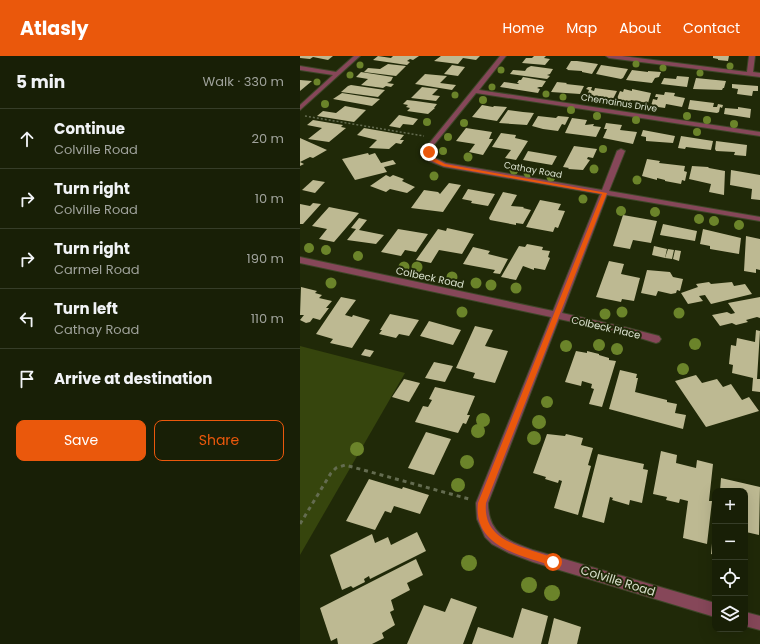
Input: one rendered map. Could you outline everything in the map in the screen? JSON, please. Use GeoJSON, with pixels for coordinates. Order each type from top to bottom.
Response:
{"type":"FeatureCollection","features":[{"type":"Feature","properties":{"kind":"street"},"geometry":{"type":"LineString","coordinates":[[300,108],[357,56]]}},
{"type":"Feature","properties":{"kind":"street","name":"Cathay Road"},"geometry":{"type":"LineString","coordinates":[[503,56],[430,146],[429,152],[432,159],[444,165],[760,219]]}},
{"type":"Feature","properties":{"kind":"street"},"geometry":{"type":"LineString","coordinates":[[609,56],[760,75]]}},
{"type":"Feature","properties":{"kind":"street"},"geometry":{"type":"LineString","coordinates":[[750,74],[752,56]]}},
{"type":"Feature","properties":{"kind":"street"},"geometry":{"type":"LineString","coordinates":[[300,68],[338,74]]}},
{"type":"Feature","properties":{"kind":"street","name":"Chemainus Drive"},"geometry":{"type":"LineString","coordinates":[[474,91],[760,134]]}},
{"type":"Feature","properties":{"kind":"street"},"geometry":{"type":"LineString","coordinates":[[556,315],[621,151]]}},
{"type":"Feature","properties":{"kind":"street","name":"Colbeck Road"},"geometry":{"type":"LineString","coordinates":[[300,260],[556,315]]}},
{"type":"Feature","properties":{"kind":"street","name":"Colbeck Place"},"geometry":{"type":"LineString","coordinates":[[556,315],[624,330],[656,339]]}},
{"type":"Feature","properties":{"kind":"street","name":"Colville Road"},"geometry":{"type":"LineString","coordinates":[[556,315],[482,503],[481,514],[483,524],[497,540],[510,547],[553,562],[712,609]]}},
{"type":"Feature","properties":{"kind":"street"},"geometry":{"type":"LineString","coordinates":[[748,620],[760,623]]}},
{"type":"Feature","properties":{"kind":"path"},"geometry":{"type":"LineString","coordinates":[[300,116],[437,138]]}},
{"type":"Feature","properties":{"kind":"path"},"geometry":{"type":"LineString","coordinates":[[300,524],[331,473],[336,468],[345,465],[463,498]]}},
{"type":"Feature","properties":{"kind":"green space"},"geometry":{"type":"Polygon","coordinates":[[[300,346],[405,373],[300,555],[300,346]]]}},
{"type":"Feature","properties":{"kind":"building"},"geometry":{"type":"Polygon","coordinates":[[[300,56],[333,56],[328,60],[313,57],[310,59],[300,58],[300,56]]]}},
{"type":"Feature","properties":{"kind":"building"},"geometry":{"type":"Polygon","coordinates":[[[378,56],[391,58],[393,56],[419,56],[413,60],[410,59],[407,61],[410,62],[407,65],[373,60],[378,56]]]}},
{"type":"Feature","properties":{"kind":"building"},"geometry":{"type":"Polygon","coordinates":[[[441,56],[480,56],[476,60],[463,58],[458,64],[434,61],[441,56]]]}},
{"type":"Feature","properties":{"kind":"building"},"geometry":{"type":"Polygon","coordinates":[[[534,56],[546,56],[544,58],[550,59],[545,65],[522,63],[526,58],[532,58],[534,56]]]}},
{"type":"Feature","properties":{"kind":"building"},"geometry":{"type":"Polygon","coordinates":[[[713,56],[729,56],[728,61],[718,60],[713,58],[713,56]]]}},
{"type":"Feature","properties":{"kind":"building"},"geometry":{"type":"Polygon","coordinates":[[[571,61],[598,64],[592,74],[582,71],[567,70],[568,69],[566,69],[571,61]]]}},
{"type":"Feature","properties":{"kind":"building"},"geometry":{"type":"Polygon","coordinates":[[[388,64],[406,66],[396,76],[364,72],[368,68],[380,69],[388,64]]]}},
{"type":"Feature","properties":{"kind":"building"},"geometry":{"type":"Polygon","coordinates":[[[452,65],[465,67],[458,76],[444,74],[452,65]]]}},
{"type":"Feature","properties":{"kind":"building"},"geometry":{"type":"Polygon","coordinates":[[[601,65],[628,69],[621,79],[596,74],[601,65]]]}},
{"type":"Feature","properties":{"kind":"building"},"geometry":{"type":"Polygon","coordinates":[[[531,66],[553,69],[550,74],[547,75],[550,76],[547,79],[510,74],[513,70],[525,71],[531,66]]]}},
{"type":"Feature","properties":{"kind":"building"},"geometry":{"type":"Polygon","coordinates":[[[632,70],[661,72],[659,77],[655,78],[652,83],[626,80],[632,70]]]}},
{"type":"Feature","properties":{"kind":"building"},"geometry":{"type":"Polygon","coordinates":[[[361,72],[393,77],[391,81],[387,83],[394,84],[391,87],[386,86],[383,88],[361,85],[368,79],[356,77],[361,72]]]}},
{"type":"Feature","properties":{"kind":"building"},"geometry":{"type":"Polygon","coordinates":[[[425,74],[447,76],[440,83],[456,85],[452,90],[415,84],[425,74]]]}},
{"type":"Feature","properties":{"kind":"building"},"geometry":{"type":"Polygon","coordinates":[[[677,76],[689,77],[687,87],[661,84],[664,78],[676,79],[677,76]]]}},
{"type":"Feature","properties":{"kind":"building"},"geometry":{"type":"Polygon","coordinates":[[[523,77],[546,81],[542,87],[537,88],[540,89],[538,93],[500,87],[504,82],[518,84],[519,83],[517,83],[519,80],[523,77]]]}},
{"type":"Feature","properties":{"kind":"building"},"geometry":{"type":"Polygon","coordinates":[[[696,78],[726,81],[722,90],[693,89],[696,78]]]}},
{"type":"Feature","properties":{"kind":"building"},"geometry":{"type":"Polygon","coordinates":[[[300,80],[312,81],[300,91],[300,80]]]}},
{"type":"Feature","properties":{"kind":"building"},"geometry":{"type":"Polygon","coordinates":[[[557,82],[584,86],[580,94],[551,92],[557,82]]]}},
{"type":"Feature","properties":{"kind":"building"},"geometry":{"type":"Polygon","coordinates":[[[732,84],[758,86],[758,91],[753,91],[752,96],[737,94],[738,89],[732,88],[732,84]]]}},
{"type":"Feature","properties":{"kind":"building"},"geometry":{"type":"Polygon","coordinates":[[[351,85],[385,90],[378,97],[341,92],[351,85]]]}},
{"type":"Feature","properties":{"kind":"building"},"geometry":{"type":"Polygon","coordinates":[[[422,87],[438,89],[432,95],[440,96],[436,101],[411,98],[422,87]]]}},
{"type":"Feature","properties":{"kind":"building"},"geometry":{"type":"Polygon","coordinates":[[[588,87],[592,87],[591,90],[594,91],[595,88],[617,91],[613,99],[587,95],[589,90],[586,89],[588,87]]]}},
{"type":"Feature","properties":{"kind":"building"},"geometry":{"type":"Polygon","coordinates":[[[624,89],[651,93],[648,103],[631,100],[629,103],[616,101],[620,91],[623,92],[624,89]]]}},
{"type":"Feature","properties":{"kind":"building"},"geometry":{"type":"Polygon","coordinates":[[[665,92],[675,93],[674,96],[685,98],[682,107],[666,104],[665,108],[651,106],[653,99],[657,100],[658,97],[655,97],[656,94],[664,95],[665,92]]]}},
{"type":"Feature","properties":{"kind":"building"},"geometry":{"type":"Polygon","coordinates":[[[342,93],[380,99],[372,106],[333,99],[342,93]]]}},
{"type":"Feature","properties":{"kind":"building"},"geometry":{"type":"Polygon","coordinates":[[[407,100],[437,104],[428,114],[407,111],[410,108],[406,107],[408,105],[403,104],[407,100]]]}},
{"type":"Feature","properties":{"kind":"building"},"geometry":{"type":"Polygon","coordinates":[[[690,100],[714,103],[713,107],[717,107],[718,104],[723,105],[717,113],[688,109],[690,100]]]}},
{"type":"Feature","properties":{"kind":"building"},"geometry":{"type":"Polygon","coordinates":[[[482,105],[507,107],[497,121],[472,117],[482,105]]]}},
{"type":"Feature","properties":{"kind":"building"},"geometry":{"type":"Polygon","coordinates":[[[345,106],[366,110],[354,122],[317,116],[323,111],[336,113],[345,106]]]}},
{"type":"Feature","properties":{"kind":"building"},"geometry":{"type":"Polygon","coordinates":[[[738,107],[751,109],[750,118],[724,114],[725,108],[738,109],[738,107]]]}},
{"type":"Feature","properties":{"kind":"building"},"geometry":{"type":"Polygon","coordinates":[[[508,110],[534,113],[527,125],[499,123],[508,110]]]}},
{"type":"Feature","properties":{"kind":"building"},"geometry":{"type":"Polygon","coordinates":[[[399,115],[418,119],[413,125],[403,124],[400,128],[389,126],[399,115]]]}},
{"type":"Feature","properties":{"kind":"building"},"geometry":{"type":"Polygon","coordinates":[[[538,116],[556,118],[558,116],[569,117],[565,125],[562,124],[558,131],[532,126],[538,116]]]}},
{"type":"Feature","properties":{"kind":"building"},"geometry":{"type":"Polygon","coordinates":[[[572,118],[587,120],[585,125],[594,124],[593,126],[601,127],[596,137],[565,133],[572,118]]]}},
{"type":"Feature","properties":{"kind":"building"},"geometry":{"type":"Polygon","coordinates":[[[313,120],[343,125],[341,127],[346,128],[329,142],[308,139],[322,128],[307,125],[313,120]]]}},
{"type":"Feature","properties":{"kind":"building"},"geometry":{"type":"Polygon","coordinates":[[[606,123],[622,125],[620,130],[637,132],[633,144],[603,138],[607,129],[604,129],[606,123]]]}},
{"type":"Feature","properties":{"kind":"building"},"geometry":{"type":"Polygon","coordinates":[[[364,128],[404,135],[400,140],[404,140],[401,144],[396,143],[389,149],[369,148],[377,140],[357,135],[364,128]]]}},
{"type":"Feature","properties":{"kind":"building"},"geometry":{"type":"Polygon","coordinates":[[[466,128],[492,132],[489,139],[493,139],[483,155],[469,152],[475,144],[456,141],[466,128]]]}},
{"type":"Feature","properties":{"kind":"building"},"geometry":{"type":"Polygon","coordinates":[[[643,130],[675,136],[673,143],[646,141],[646,137],[641,136],[643,130]]]}},
{"type":"Feature","properties":{"kind":"building"},"geometry":{"type":"Polygon","coordinates":[[[501,133],[516,135],[515,138],[528,141],[516,160],[505,158],[511,150],[492,147],[501,133]]]}},
{"type":"Feature","properties":{"kind":"building"},"geometry":{"type":"Polygon","coordinates":[[[681,136],[713,141],[711,150],[686,147],[685,149],[678,148],[681,136]]]}},
{"type":"Feature","properties":{"kind":"building"},"geometry":{"type":"Polygon","coordinates":[[[300,138],[327,150],[313,158],[310,157],[300,162],[300,138]]]}},
{"type":"Feature","properties":{"kind":"building"},"geometry":{"type":"Polygon","coordinates":[[[716,141],[747,145],[746,156],[734,155],[735,152],[716,151],[716,141]]]}},
{"type":"Feature","properties":{"kind":"building"},"geometry":{"type":"Polygon","coordinates":[[[574,146],[597,149],[593,158],[588,157],[587,159],[590,160],[583,170],[568,169],[569,168],[563,167],[574,146]]]}},
{"type":"Feature","properties":{"kind":"building"},"geometry":{"type":"Polygon","coordinates":[[[528,151],[557,156],[552,165],[523,160],[528,151]]]}},
{"type":"Feature","properties":{"kind":"building"},"geometry":{"type":"Polygon","coordinates":[[[368,153],[369,155],[375,153],[381,163],[393,160],[396,164],[384,167],[387,172],[355,180],[342,159],[368,153]]]}},
{"type":"Feature","properties":{"kind":"building"},"geometry":{"type":"Polygon","coordinates":[[[647,159],[660,161],[659,163],[685,166],[684,171],[687,172],[685,181],[682,180],[681,184],[642,176],[647,159]]]}},
{"type":"Feature","properties":{"kind":"building"},"geometry":{"type":"Polygon","coordinates":[[[692,166],[708,167],[725,171],[724,195],[709,192],[711,184],[689,179],[692,166]]]}},
{"type":"Feature","properties":{"kind":"building"},"geometry":{"type":"Polygon","coordinates":[[[731,170],[760,175],[760,200],[751,199],[752,189],[730,185],[731,170]]]}},
{"type":"Feature","properties":{"kind":"building"},"geometry":{"type":"Polygon","coordinates":[[[386,175],[390,177],[393,175],[404,179],[402,181],[415,187],[407,193],[390,189],[386,192],[370,186],[386,175]]]}},
{"type":"Feature","properties":{"kind":"building"},"geometry":{"type":"Polygon","coordinates":[[[313,180],[325,182],[315,193],[302,190],[313,180]]]}},
{"type":"Feature","properties":{"kind":"building"},"geometry":{"type":"Polygon","coordinates":[[[449,183],[461,185],[443,212],[411,208],[424,190],[438,192],[440,194],[449,183]]]}},
{"type":"Feature","properties":{"kind":"building"},"geometry":{"type":"Polygon","coordinates":[[[468,189],[495,194],[488,206],[471,203],[472,201],[462,199],[468,189]]]}},
{"type":"Feature","properties":{"kind":"building"},"geometry":{"type":"Polygon","coordinates":[[[503,192],[517,195],[511,206],[524,207],[523,208],[531,210],[523,224],[516,223],[516,225],[490,220],[489,218],[503,192]]]}},
{"type":"Feature","properties":{"kind":"building"},"geometry":{"type":"Polygon","coordinates":[[[540,200],[561,204],[558,210],[565,211],[558,228],[555,227],[553,232],[526,227],[540,200]]]}},
{"type":"Feature","properties":{"kind":"building"},"geometry":{"type":"Polygon","coordinates":[[[313,203],[321,204],[303,224],[300,224],[300,204],[310,206],[313,203]]]}},
{"type":"Feature","properties":{"kind":"building"},"geometry":{"type":"Polygon","coordinates":[[[329,207],[359,213],[334,242],[319,239],[327,229],[312,226],[329,207]]]}},
{"type":"Feature","properties":{"kind":"building"},"geometry":{"type":"Polygon","coordinates":[[[623,215],[657,221],[651,243],[633,240],[630,249],[613,246],[623,215]]]}},
{"type":"Feature","properties":{"kind":"building"},"geometry":{"type":"Polygon","coordinates":[[[359,218],[367,220],[359,230],[384,235],[376,244],[347,240],[356,229],[351,228],[359,218]]]}},
{"type":"Feature","properties":{"kind":"building"},"geometry":{"type":"Polygon","coordinates":[[[663,224],[697,231],[695,241],[660,235],[663,224]]]}},
{"type":"Feature","properties":{"kind":"building"},"geometry":{"type":"Polygon","coordinates":[[[447,228],[474,234],[462,254],[439,250],[431,263],[416,260],[438,229],[446,231],[447,228]]]}},
{"type":"Feature","properties":{"kind":"building"},"geometry":{"type":"Polygon","coordinates":[[[398,229],[428,234],[416,252],[405,250],[401,256],[381,252],[398,229]]]}},
{"type":"Feature","properties":{"kind":"building"},"geometry":{"type":"Polygon","coordinates":[[[703,229],[741,238],[739,254],[710,249],[710,246],[700,244],[703,229]]]}},
{"type":"Feature","properties":{"kind":"building"},"geometry":{"type":"Polygon","coordinates":[[[746,236],[760,239],[760,270],[756,269],[756,273],[744,271],[746,236]]]}},
{"type":"Feature","properties":{"kind":"building"},"geometry":{"type":"Polygon","coordinates":[[[527,244],[543,247],[542,250],[550,251],[548,257],[550,258],[545,270],[534,268],[534,270],[523,266],[516,280],[501,277],[519,246],[525,247],[527,244]]]}},
{"type":"Feature","properties":{"kind":"building"},"geometry":{"type":"Polygon","coordinates":[[[654,246],[667,249],[665,258],[652,255],[654,246]]]}},
{"type":"Feature","properties":{"kind":"building"},"geometry":{"type":"Polygon","coordinates":[[[473,247],[490,251],[488,254],[508,259],[500,274],[493,273],[495,270],[463,264],[473,247]]]}},
{"type":"Feature","properties":{"kind":"building"},"geometry":{"type":"Polygon","coordinates":[[[668,249],[674,250],[672,259],[665,258],[668,249]]]}},
{"type":"Feature","properties":{"kind":"building"},"geometry":{"type":"Polygon","coordinates":[[[675,250],[681,251],[679,261],[673,259],[675,250]]]}},
{"type":"Feature","properties":{"kind":"building"},"geometry":{"type":"Polygon","coordinates":[[[609,261],[624,264],[621,274],[640,278],[634,301],[622,299],[621,302],[596,297],[609,261]]]}},
{"type":"Feature","properties":{"kind":"building"},"geometry":{"type":"Polygon","coordinates":[[[647,270],[670,272],[673,277],[683,279],[680,291],[677,290],[676,293],[671,294],[658,291],[656,296],[641,293],[647,270]]]}},
{"type":"Feature","properties":{"kind":"building"},"geometry":{"type":"Polygon","coordinates":[[[709,282],[711,284],[732,282],[734,286],[745,284],[752,294],[711,304],[705,295],[699,296],[703,301],[688,304],[681,293],[698,287],[696,284],[709,282]]]}},
{"type":"Feature","properties":{"kind":"building"},"geometry":{"type":"Polygon","coordinates":[[[301,287],[317,291],[315,293],[322,295],[319,298],[332,301],[326,308],[329,308],[320,320],[313,318],[310,322],[306,323],[300,320],[304,315],[300,315],[301,287]]]}},
{"type":"Feature","properties":{"kind":"building"},"geometry":{"type":"Polygon","coordinates":[[[341,297],[356,300],[345,315],[352,317],[353,315],[370,320],[352,348],[330,343],[333,339],[316,334],[341,297]]]}},
{"type":"Feature","properties":{"kind":"building"},"geometry":{"type":"Polygon","coordinates":[[[760,297],[760,318],[757,317],[746,320],[748,322],[736,325],[732,323],[720,326],[712,315],[727,312],[731,314],[735,313],[728,303],[760,297]]]}},
{"type":"Feature","properties":{"kind":"building"},"geometry":{"type":"Polygon","coordinates":[[[390,314],[419,320],[409,336],[399,334],[396,338],[379,334],[390,314]]]}},
{"type":"Feature","properties":{"kind":"building"},"geometry":{"type":"Polygon","coordinates":[[[429,321],[461,330],[453,345],[420,336],[429,321]]]}},
{"type":"Feature","properties":{"kind":"building"},"geometry":{"type":"Polygon","coordinates":[[[475,326],[493,330],[485,346],[508,351],[495,383],[473,378],[475,373],[456,368],[475,326]]]}},
{"type":"Feature","properties":{"kind":"building"},"geometry":{"type":"Polygon","coordinates":[[[756,330],[760,331],[757,379],[760,379],[760,392],[752,391],[753,378],[732,373],[733,365],[729,364],[731,345],[736,346],[737,338],[755,342],[756,330]]]}},
{"type":"Feature","properties":{"kind":"building"},"geometry":{"type":"Polygon","coordinates":[[[365,349],[374,351],[370,357],[361,355],[365,349]]]}},
{"type":"Feature","properties":{"kind":"building"},"geometry":{"type":"Polygon","coordinates":[[[576,351],[587,353],[587,351],[599,354],[609,358],[609,360],[616,361],[602,407],[589,404],[594,389],[591,388],[592,384],[582,381],[581,386],[565,382],[576,351]]]}},
{"type":"Feature","properties":{"kind":"building"},"geometry":{"type":"Polygon","coordinates":[[[434,362],[453,366],[445,382],[425,378],[434,362]]]}},
{"type":"Feature","properties":{"kind":"building"},"geometry":{"type":"Polygon","coordinates":[[[620,370],[637,374],[636,378],[638,378],[635,392],[677,404],[675,413],[686,415],[683,429],[609,409],[620,370]]]}},
{"type":"Feature","properties":{"kind":"building"},"geometry":{"type":"Polygon","coordinates":[[[696,375],[702,383],[717,379],[723,387],[731,384],[742,400],[749,397],[759,411],[706,427],[675,381],[696,375]]]}},
{"type":"Feature","properties":{"kind":"building"},"geometry":{"type":"Polygon","coordinates":[[[404,379],[420,383],[409,402],[392,397],[404,379]]]}},
{"type":"Feature","properties":{"kind":"building"},"geometry":{"type":"Polygon","coordinates":[[[435,387],[475,396],[467,415],[470,415],[466,424],[463,423],[458,433],[415,422],[423,406],[428,407],[432,400],[429,399],[435,387]]]}},
{"type":"Feature","properties":{"kind":"building"},"geometry":{"type":"Polygon","coordinates":[[[426,432],[451,439],[434,475],[408,468],[426,432]]]}},
{"type":"Feature","properties":{"kind":"building"},"geometry":{"type":"Polygon","coordinates":[[[547,434],[565,436],[566,434],[583,438],[581,445],[593,448],[588,465],[591,466],[578,515],[554,508],[562,481],[559,480],[558,483],[533,473],[547,434]]]}},
{"type":"Feature","properties":{"kind":"building"},"geometry":{"type":"Polygon","coordinates":[[[661,451],[677,455],[676,463],[696,468],[697,460],[713,464],[709,501],[712,501],[707,544],[683,538],[688,501],[680,499],[679,503],[666,500],[667,497],[653,494],[661,451]]]}},
{"type":"Feature","properties":{"kind":"building"},"geometry":{"type":"Polygon","coordinates":[[[598,454],[644,464],[643,469],[648,470],[642,503],[630,500],[629,505],[612,500],[613,498],[610,497],[604,523],[582,517],[598,454]]]}},
{"type":"Feature","properties":{"kind":"building"},"geometry":{"type":"Polygon","coordinates":[[[721,478],[760,487],[759,535],[748,532],[748,488],[720,488],[721,478]]]}},
{"type":"Feature","properties":{"kind":"building"},"geometry":{"type":"Polygon","coordinates":[[[369,479],[429,495],[420,514],[394,506],[391,513],[385,511],[375,530],[346,521],[369,479]]]}},
{"type":"Feature","properties":{"kind":"building"},"geometry":{"type":"Polygon","coordinates":[[[417,532],[426,551],[370,579],[369,576],[364,579],[365,582],[353,588],[351,586],[342,590],[330,555],[372,534],[375,543],[388,537],[391,545],[417,532]]]}},
{"type":"Feature","properties":{"kind":"building"},"geometry":{"type":"Polygon","coordinates":[[[416,559],[423,575],[407,583],[410,590],[391,600],[394,610],[390,612],[395,625],[382,633],[384,638],[372,644],[338,644],[337,638],[331,641],[320,608],[416,559]]]}},
{"type":"Feature","properties":{"kind":"building"},"geometry":{"type":"Polygon","coordinates":[[[451,598],[477,607],[463,644],[407,644],[424,605],[445,612],[451,598]]]}},
{"type":"Feature","properties":{"kind":"building"},"geometry":{"type":"Polygon","coordinates":[[[522,608],[548,616],[541,644],[472,644],[478,627],[513,638],[522,608]]]}},
{"type":"Feature","properties":{"kind":"building"},"geometry":{"type":"Polygon","coordinates":[[[554,618],[581,627],[577,644],[548,644],[554,618]]]}},
{"type":"Feature","properties":{"kind":"route"},"geometry":{"type":"LineString","coordinates":[[429,152],[432,159],[444,165],[605,193],[482,503],[481,514],[483,524],[497,540],[510,547],[553,562]]}}]}
